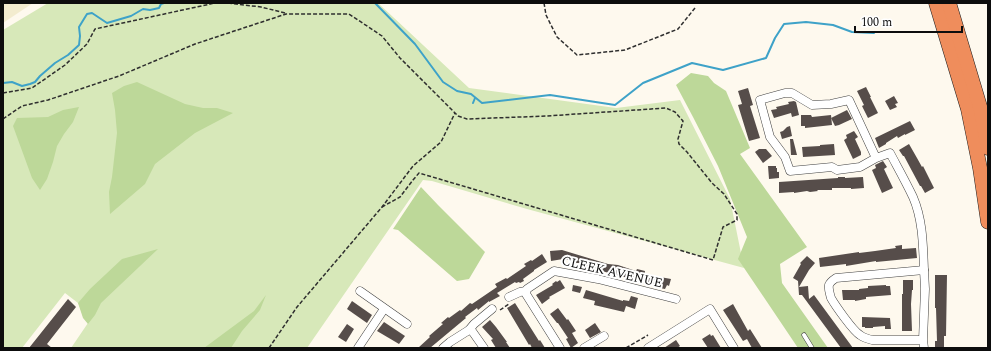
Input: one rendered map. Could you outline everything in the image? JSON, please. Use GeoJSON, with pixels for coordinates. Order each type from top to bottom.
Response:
{"type":"FeatureCollection","features":[{"type":"Feature","properties":{"kind":"highway"},"geometry":{"type":"LineString","coordinates":[[936,3],[968,109],[980,168],[988,222]]}},
{"type":"Feature","properties":{"kind":"highway"},"geometry":{"type":"LineString","coordinates":[[949,3],[981,110],[988,148]]}},
{"type":"Feature","properties":{"kind":"street"},"geometry":{"type":"LineString","coordinates":[[876,158],[849,100],[831,104],[812,105],[792,93],[785,93],[760,100],[770,137],[785,156],[790,171],[832,167],[837,170],[860,167],[876,158],[890,153],[913,198],[923,243],[925,289],[923,344],[872,340],[859,335],[832,298],[829,285],[832,281],[836,278],[924,270]]}},
{"type":"Feature","properties":{"kind":"street","name":"CLEEK AVENUE"},"geometry":{"type":"LineString","coordinates":[[509,298],[520,292],[526,291],[554,271],[598,279],[676,299]]}},
{"type":"Feature","properties":{"kind":"street"},"geometry":{"type":"LineString","coordinates":[[360,291],[407,324]]}},
{"type":"Feature","properties":{"kind":"street"},"geometry":{"type":"LineString","coordinates":[[526,291],[526,294],[560,348]]}},
{"type":"Feature","properties":{"kind":"street"},"geometry":{"type":"LineString","coordinates":[[443,348],[469,330],[492,308]]}},
{"type":"Feature","properties":{"kind":"street"},"geometry":{"type":"LineString","coordinates":[[358,348],[384,309]]}},
{"type":"Feature","properties":{"kind":"street"},"geometry":{"type":"LineString","coordinates":[[653,347],[710,309],[734,348]]}},
{"type":"Feature","properties":{"kind":"street"},"geometry":{"type":"LineString","coordinates":[[469,330],[472,331],[484,348]]}},
{"type":"Feature","properties":{"kind":"street"},"geometry":{"type":"LineString","coordinates":[[584,348],[604,336]]}},
{"type":"Feature","properties":{"kind":"lane"},"geometry":{"type":"LineString","coordinates":[[804,335],[812,348]]}},
{"type":"Feature","properties":{"kind":"path"},"geometry":{"type":"LineString","coordinates":[[3,93],[32,88],[65,65],[87,44],[94,29],[215,3]]}},
{"type":"Feature","properties":{"kind":"path"},"geometry":{"type":"LineString","coordinates":[[228,3],[261,7],[286,14],[349,14],[382,36],[400,58],[458,116],[467,119],[547,116],[666,108],[675,112],[683,121],[678,139],[679,144],[712,183],[724,194],[738,214],[736,220],[723,227],[713,260],[419,173],[400,197],[382,207]]}},
{"type":"Feature","properties":{"kind":"path"},"geometry":{"type":"LineString","coordinates":[[544,3],[546,15],[557,37],[578,55],[625,50],[678,29],[695,8]]}},
{"type":"Feature","properties":{"kind":"path"},"geometry":{"type":"LineString","coordinates":[[3,119],[22,106],[48,100],[119,76],[195,44],[286,14]]}},
{"type":"Feature","properties":{"kind":"path"},"geometry":{"type":"LineString","coordinates":[[269,348],[297,306],[382,207],[413,166],[441,142],[455,113]]}},
{"type":"Feature","properties":{"kind":"path"},"geometry":{"type":"LineString","coordinates":[[626,348],[648,335]]}},
{"type":"Feature","properties":{"kind":"shaded area"},"geometry":{"type":"Polygon","coordinates":[[[3,3],[33,3],[3,23],[3,3]]]}},
{"type":"Feature","properties":{"kind":"green space"},"geometry":{"type":"Polygon","coordinates":[[[48,3],[378,3],[469,88],[616,108],[680,100],[730,199],[744,268],[527,209],[432,181],[423,180],[307,348],[71,348],[88,323],[78,303],[65,293],[22,348],[3,348],[3,30],[48,3]]]}},
{"type":"Feature","properties":{"kind":"green space"},"geometry":{"type":"Polygon","coordinates":[[[691,73],[708,76],[714,83],[726,91],[750,148],[740,154],[807,247],[780,264],[782,283],[828,348],[798,348],[738,259],[747,237],[718,166],[676,85],[691,73]]]}},
{"type":"Feature","properties":{"kind":"green space"},"geometry":{"type":"Polygon","coordinates":[[[137,82],[185,104],[203,108],[217,108],[233,113],[195,133],[155,164],[145,184],[110,214],[109,192],[117,133],[112,93],[124,86],[137,82]]]}},
{"type":"Feature","properties":{"kind":"green space"},"geometry":{"type":"Polygon","coordinates":[[[79,107],[73,122],[57,146],[47,179],[40,190],[32,178],[13,126],[17,118],[48,117],[63,110],[79,107]]]}},
{"type":"Feature","properties":{"kind":"green space"},"geometry":{"type":"Polygon","coordinates":[[[421,187],[485,252],[469,279],[457,281],[398,230],[393,229],[421,187]]]}},
{"type":"Feature","properties":{"kind":"green space"},"geometry":{"type":"Polygon","coordinates":[[[158,249],[101,303],[95,315],[88,324],[83,318],[78,303],[90,289],[122,259],[158,249]]]}},
{"type":"Feature","properties":{"kind":"green space"},"geometry":{"type":"Polygon","coordinates":[[[266,295],[260,310],[242,331],[231,348],[204,348],[254,311],[266,295]]]}},
{"type":"Feature","properties":{"kind":"building"},"geometry":{"type":"Polygon","coordinates":[[[866,87],[878,113],[868,118],[862,106],[864,105],[857,91],[866,87]]]}},
{"type":"Feature","properties":{"kind":"building"},"geometry":{"type":"Polygon","coordinates":[[[748,88],[753,105],[750,106],[760,138],[749,141],[738,105],[742,104],[738,91],[748,88]]]}},
{"type":"Feature","properties":{"kind":"building"},"geometry":{"type":"Polygon","coordinates":[[[894,96],[898,103],[895,104],[897,107],[890,110],[885,101],[894,96]]]}},
{"type":"Feature","properties":{"kind":"building"},"geometry":{"type":"Polygon","coordinates":[[[788,102],[796,102],[799,115],[792,117],[791,113],[774,118],[771,110],[777,109],[776,107],[789,104],[788,102]]]}},
{"type":"Feature","properties":{"kind":"building"},"geometry":{"type":"Polygon","coordinates":[[[847,110],[852,119],[835,126],[831,118],[847,110]]]}},
{"type":"Feature","properties":{"kind":"building"},"geometry":{"type":"Polygon","coordinates":[[[801,115],[811,115],[812,117],[831,115],[832,125],[805,128],[805,126],[801,126],[801,115]]]}},
{"type":"Feature","properties":{"kind":"building"},"geometry":{"type":"Polygon","coordinates":[[[910,121],[915,130],[898,138],[897,136],[879,148],[875,138],[910,121]]]}},
{"type":"Feature","properties":{"kind":"building"},"geometry":{"type":"Polygon","coordinates":[[[790,126],[792,136],[782,139],[780,132],[790,126]]]}},
{"type":"Feature","properties":{"kind":"building"},"geometry":{"type":"Polygon","coordinates":[[[854,131],[858,137],[855,139],[861,155],[853,159],[844,140],[847,138],[846,135],[854,131]]]}},
{"type":"Feature","properties":{"kind":"building"},"geometry":{"type":"Polygon","coordinates":[[[790,139],[793,139],[797,155],[791,155],[790,139]]]}},
{"type":"Feature","properties":{"kind":"building"},"geometry":{"type":"Polygon","coordinates":[[[834,144],[835,155],[803,157],[802,147],[834,144]]]}},
{"type":"Feature","properties":{"kind":"building"},"geometry":{"type":"Polygon","coordinates":[[[909,144],[922,167],[923,166],[934,188],[925,193],[899,150],[909,144]]]}},
{"type":"Feature","properties":{"kind":"building"},"geometry":{"type":"Polygon","coordinates":[[[759,149],[766,149],[772,156],[763,163],[755,152],[759,149]]]}},
{"type":"Feature","properties":{"kind":"building"},"geometry":{"type":"Polygon","coordinates":[[[883,161],[887,167],[884,169],[893,188],[882,193],[872,170],[876,168],[875,165],[883,161]]]}},
{"type":"Feature","properties":{"kind":"building"},"geometry":{"type":"Polygon","coordinates":[[[768,166],[776,166],[777,172],[779,172],[779,178],[769,179],[768,166]]]}},
{"type":"Feature","properties":{"kind":"building"},"geometry":{"type":"Polygon","coordinates":[[[838,177],[863,177],[864,188],[832,188],[832,190],[779,193],[779,182],[838,177]]]}},
{"type":"Feature","properties":{"kind":"building"},"geometry":{"type":"Polygon","coordinates":[[[902,245],[902,249],[916,248],[917,258],[876,261],[846,266],[846,264],[820,267],[819,258],[896,248],[895,246],[902,245]]]}},
{"type":"Feature","properties":{"kind":"building"},"geometry":{"type":"Polygon","coordinates":[[[562,250],[608,264],[618,265],[636,271],[637,269],[645,271],[644,279],[631,279],[563,259],[551,261],[550,251],[562,250]]]}},
{"type":"Feature","properties":{"kind":"building"},"geometry":{"type":"Polygon","coordinates":[[[542,254],[547,262],[523,279],[524,281],[520,283],[515,282],[497,293],[500,296],[489,301],[478,310],[477,308],[430,348],[418,348],[443,324],[441,323],[448,317],[449,318],[460,310],[461,311],[470,303],[472,304],[497,287],[495,284],[506,278],[507,279],[526,266],[524,264],[531,260],[532,261],[542,254]]]}},
{"type":"Feature","properties":{"kind":"building"},"geometry":{"type":"Polygon","coordinates":[[[807,256],[815,263],[799,287],[808,286],[809,299],[814,295],[853,348],[841,348],[802,295],[799,295],[798,281],[793,278],[801,264],[800,263],[807,256]]]}},
{"type":"Feature","properties":{"kind":"building"},"geometry":{"type":"Polygon","coordinates":[[[649,275],[671,279],[669,286],[667,285],[665,289],[660,288],[660,286],[647,284],[649,275]]]}},
{"type":"Feature","properties":{"kind":"building"},"geometry":{"type":"Polygon","coordinates":[[[935,275],[947,275],[946,336],[944,336],[944,348],[935,348],[935,341],[937,341],[935,275]]]}},
{"type":"Feature","properties":{"kind":"building"},"geometry":{"type":"Polygon","coordinates":[[[560,280],[565,288],[549,297],[550,298],[542,304],[536,295],[553,285],[552,284],[556,281],[557,282],[560,280]]]}},
{"type":"Feature","properties":{"kind":"building"},"geometry":{"type":"Polygon","coordinates":[[[903,280],[913,280],[911,304],[912,331],[902,331],[903,280]]]}},
{"type":"Feature","properties":{"kind":"building"},"geometry":{"type":"Polygon","coordinates":[[[573,285],[582,287],[580,293],[572,291],[573,285]]]}},
{"type":"Feature","properties":{"kind":"building"},"geometry":{"type":"Polygon","coordinates":[[[868,286],[890,286],[891,295],[866,297],[866,299],[855,301],[843,300],[842,290],[859,290],[868,288],[868,286]]]}},
{"type":"Feature","properties":{"kind":"building"},"geometry":{"type":"Polygon","coordinates":[[[586,290],[623,301],[629,301],[631,296],[638,298],[635,309],[626,306],[624,312],[594,305],[595,301],[583,298],[586,290]]]}},
{"type":"Feature","properties":{"kind":"building"},"geometry":{"type":"Polygon","coordinates":[[[68,299],[76,307],[47,344],[52,348],[29,348],[68,299]]]}},
{"type":"Feature","properties":{"kind":"building"},"geometry":{"type":"Polygon","coordinates":[[[352,301],[372,315],[367,323],[347,309],[352,301]]]}},
{"type":"Feature","properties":{"kind":"building"},"geometry":{"type":"Polygon","coordinates":[[[515,303],[545,348],[532,348],[530,344],[529,345],[507,308],[515,303]]]}},
{"type":"Feature","properties":{"kind":"building"},"geometry":{"type":"Polygon","coordinates":[[[733,304],[748,331],[750,329],[762,348],[752,348],[747,339],[743,341],[723,310],[733,304]]]}},
{"type":"Feature","properties":{"kind":"building"},"geometry":{"type":"Polygon","coordinates":[[[558,308],[576,331],[572,333],[578,343],[571,348],[566,339],[568,338],[550,314],[558,308]]]}},
{"type":"Feature","properties":{"kind":"building"},"geometry":{"type":"Polygon","coordinates":[[[862,317],[890,318],[891,329],[885,329],[885,326],[873,328],[862,327],[862,317]]]}},
{"type":"Feature","properties":{"kind":"building"},"geometry":{"type":"Polygon","coordinates":[[[490,320],[510,348],[496,348],[491,340],[493,339],[482,327],[490,320]]]}},
{"type":"Feature","properties":{"kind":"building"},"geometry":{"type":"Polygon","coordinates":[[[384,322],[405,336],[399,344],[377,331],[384,322]]]}},
{"type":"Feature","properties":{"kind":"building"},"geometry":{"type":"Polygon","coordinates":[[[595,323],[601,332],[590,338],[585,330],[595,323]]]}},
{"type":"Feature","properties":{"kind":"building"},"geometry":{"type":"Polygon","coordinates":[[[347,324],[354,329],[346,342],[338,337],[347,324]]]}},
{"type":"Feature","properties":{"kind":"building"},"geometry":{"type":"Polygon","coordinates":[[[710,334],[711,336],[713,335],[721,348],[708,348],[702,339],[710,334]]]}},
{"type":"Feature","properties":{"kind":"building"},"geometry":{"type":"Polygon","coordinates":[[[676,340],[680,346],[677,348],[664,348],[676,340]]]}},
{"type":"Feature","properties":{"kind":"waterway"},"geometry":{"type":"LineString","coordinates":[[3,83],[12,82],[22,86],[35,82],[55,63],[68,55],[79,45],[79,27],[87,14],[92,13],[107,23],[131,16],[143,9],[150,10],[159,8],[161,4],[164,3]]}},
{"type":"Feature","properties":{"kind":"waterway"},"geometry":{"type":"LineString","coordinates":[[375,3],[415,44],[443,82],[457,91],[471,94],[482,103],[550,95],[615,105],[643,83],[692,63],[723,70],[766,58],[775,38],[784,24],[806,22],[833,25],[852,32],[874,33]]}},
{"type":"Feature","properties":{"kind":"waterway"},"geometry":{"type":"LineString","coordinates":[[473,103],[475,98]]}}]}
